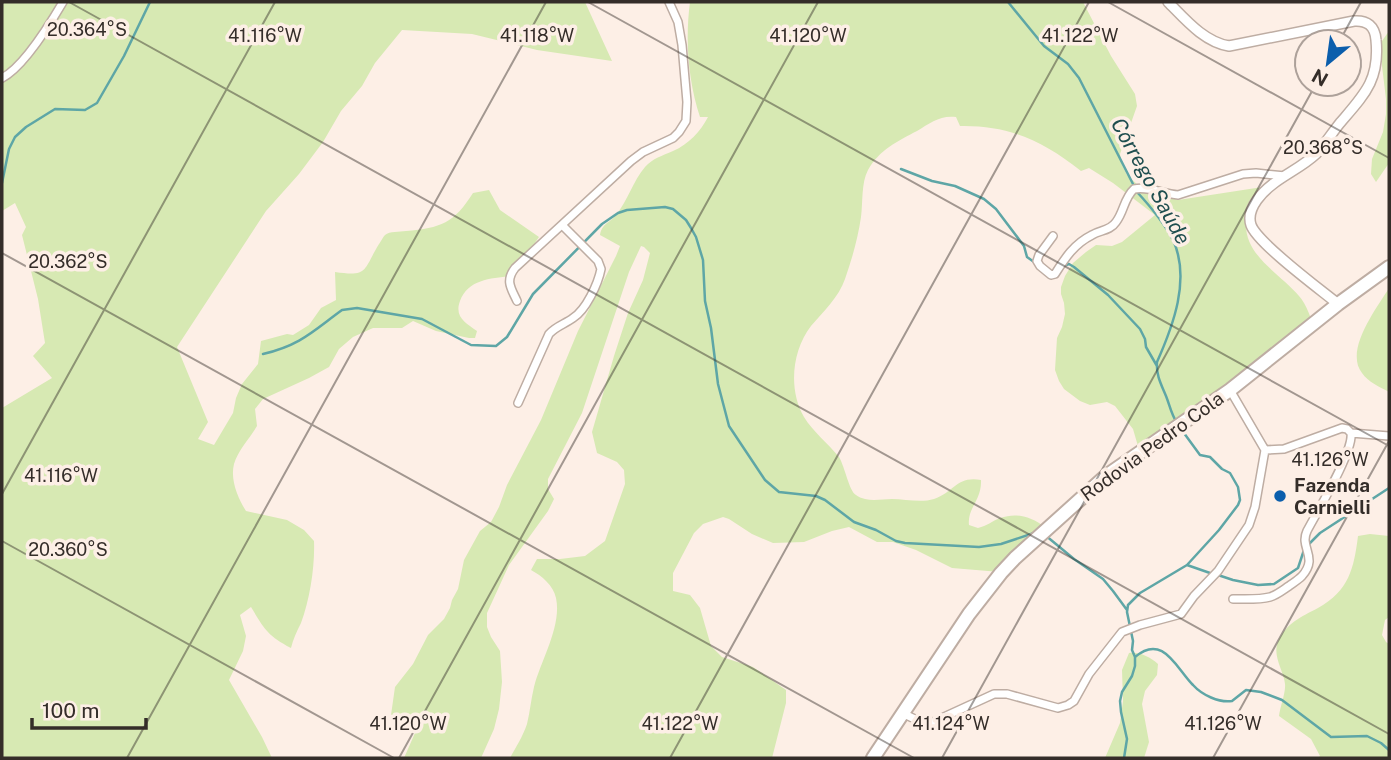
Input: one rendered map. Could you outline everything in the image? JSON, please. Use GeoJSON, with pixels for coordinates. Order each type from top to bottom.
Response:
{"type":"FeatureCollection","features":[{"type":"Feature","properties":{"kind":"main road","name":"Rodovia Pedro Cola"},"geometry":{"type":"LineString","coordinates":[[873,758],[969,614],[1015,558],[1106,476],[1230,390],[1389,267]]}},
{"type":"Feature","properties":{"kind":"street"},"geometry":{"type":"LineString","coordinates":[[2,78],[20,64],[63,2]]}},
{"type":"Feature","properties":{"kind":"street"},"geometry":{"type":"LineString","coordinates":[[517,301],[509,280],[511,273],[637,157],[673,138],[687,121],[682,45],[678,22],[669,2]]}},
{"type":"Feature","properties":{"kind":"street"},"geometry":{"type":"LineString","coordinates":[[1168,2],[1199,31],[1229,46],[1354,21],[1367,22],[1372,26],[1376,42],[1376,62],[1364,96],[1308,162],[1273,184],[1256,201],[1250,216],[1251,224],[1263,242],[1338,304]]}},
{"type":"Feature","properties":{"kind":"street"},"geometry":{"type":"LineString","coordinates":[[1053,236],[1037,261],[1051,275],[1055,275],[1066,257],[1081,242],[1092,234],[1114,226],[1134,189],[1146,188],[1168,195],[1178,195],[1242,174],[1285,176]]}},
{"type":"Feature","properties":{"kind":"street"},"geometry":{"type":"LineString","coordinates":[[518,403],[550,334],[556,327],[581,312],[601,269],[598,261],[562,225]]}},
{"type":"Feature","properties":{"kind":"street"},"geometry":{"type":"LineString","coordinates":[[902,713],[921,722],[933,722],[1001,693],[1058,708],[1068,705],[1074,701],[1089,674],[1118,636],[1131,628],[1181,614],[1198,590],[1218,570],[1249,524],[1255,507],[1265,450],[1230,390]]}},
{"type":"Feature","properties":{"kind":"street"},"geometry":{"type":"LineString","coordinates":[[1265,450],[1284,450],[1342,428],[1351,433],[1389,436]]}},
{"type":"Feature","properties":{"kind":"street"},"geometry":{"type":"LineString","coordinates":[[1233,599],[1271,597],[1303,574],[1310,558],[1304,544],[1306,533],[1325,500],[1352,441],[1351,433]]}},
{"type":"Feature","properties":{"kind":"green space"},"geometry":{"type":"Polygon","coordinates":[[[2,2],[585,2],[612,61],[537,50],[472,34],[402,30],[375,63],[362,86],[341,111],[323,142],[299,174],[266,211],[177,347],[208,422],[198,439],[214,445],[233,413],[242,384],[258,364],[261,341],[293,335],[309,325],[321,308],[336,300],[335,272],[354,273],[364,270],[385,235],[438,226],[453,217],[473,193],[489,190],[500,210],[539,237],[512,276],[481,281],[464,294],[460,301],[460,315],[477,331],[475,338],[436,331],[413,321],[402,328],[373,328],[353,337],[339,349],[329,367],[263,399],[255,409],[257,426],[241,449],[233,470],[240,500],[246,511],[287,520],[304,530],[314,541],[309,593],[291,648],[267,631],[251,607],[240,615],[246,636],[243,651],[229,680],[272,758],[2,758],[2,408],[52,378],[33,356],[45,343],[38,299],[22,235],[26,227],[15,203],[2,211],[2,2]]]}},
{"type":"Feature","properties":{"kind":"green space"},"geometry":{"type":"Polygon","coordinates":[[[690,2],[1083,2],[1111,56],[1135,94],[1137,106],[1120,154],[1127,175],[1139,186],[1178,200],[1269,186],[1248,213],[1247,234],[1257,255],[1302,300],[1315,330],[1140,453],[1133,429],[1115,406],[1107,402],[1090,405],[1064,389],[1055,370],[1057,338],[1065,314],[1061,287],[1073,263],[1096,245],[1112,246],[1122,242],[1155,215],[1089,168],[1081,171],[1039,143],[994,128],[960,126],[956,117],[940,118],[890,147],[868,170],[863,187],[858,233],[845,279],[835,298],[811,326],[796,358],[794,382],[799,406],[804,417],[839,457],[851,489],[859,497],[872,500],[929,500],[941,496],[966,480],[981,480],[969,525],[978,528],[1006,516],[1018,516],[1030,518],[1045,527],[1000,572],[952,568],[893,542],[877,542],[849,527],[804,542],[773,543],[723,517],[703,524],[694,533],[673,573],[673,591],[690,595],[700,608],[711,646],[722,657],[753,667],[786,690],[786,703],[772,758],[510,758],[527,724],[534,687],[556,620],[556,598],[550,585],[531,570],[537,559],[585,556],[605,541],[625,484],[624,470],[617,462],[597,453],[592,432],[628,313],[643,280],[650,253],[641,246],[629,272],[582,413],[548,479],[548,489],[554,499],[509,565],[487,613],[487,627],[500,651],[502,682],[494,729],[481,758],[404,758],[415,733],[399,718],[391,715],[395,687],[413,664],[428,635],[444,619],[450,608],[458,589],[464,560],[480,531],[491,522],[499,507],[507,485],[541,420],[578,331],[616,256],[620,246],[600,235],[601,231],[614,218],[645,167],[654,159],[689,141],[708,117],[700,117],[690,74],[690,2]]]}},
{"type":"Feature","properties":{"kind":"green space"},"geometry":{"type":"Polygon","coordinates":[[[1389,31],[1389,163],[1376,182],[1371,174],[1372,159],[1383,132],[1386,114],[1382,41],[1389,31]]]}},
{"type":"Feature","properties":{"kind":"green space"},"geometry":{"type":"Polygon","coordinates":[[[1389,288],[1389,392],[1362,373],[1357,353],[1364,329],[1389,288]]]}},
{"type":"Feature","properties":{"kind":"green space"},"geometry":{"type":"Polygon","coordinates":[[[1358,536],[1389,536],[1389,617],[1385,620],[1382,635],[1389,644],[1389,758],[1318,758],[1320,756],[1311,739],[1279,716],[1285,684],[1277,658],[1278,642],[1290,625],[1337,594],[1352,568],[1358,536]]]}},
{"type":"Feature","properties":{"kind":"green space"},"geometry":{"type":"Polygon","coordinates":[[[1129,653],[1145,656],[1158,664],[1157,675],[1145,691],[1142,704],[1149,742],[1144,758],[1105,758],[1120,723],[1123,701],[1122,670],[1129,653]]]}},
{"type":"Feature","properties":{"kind":"waterway"},"geometry":{"type":"LineString","coordinates":[[2,183],[9,149],[15,137],[26,127],[55,109],[85,110],[97,103],[150,2]]}},
{"type":"Feature","properties":{"kind":"waterway","name":"Córrego Saúde"},"geometry":{"type":"LineString","coordinates":[[1008,2],[1044,46],[1068,64],[1079,78],[1134,186]]}},
{"type":"Feature","properties":{"kind":"waterway"},"geometry":{"type":"LineString","coordinates":[[901,169],[932,181],[955,186],[984,199],[996,209],[1024,246],[1027,257],[1034,262]]}},
{"type":"Feature","properties":{"kind":"waterway","name":"Córrego Saúde"},"geometry":{"type":"LineString","coordinates":[[1137,192],[1165,227],[1178,255],[1178,302],[1157,362],[1159,379],[1177,423]]}},
{"type":"Feature","properties":{"kind":"waterway"},"geometry":{"type":"LineString","coordinates":[[263,354],[297,342],[342,310],[357,308],[422,319],[471,345],[496,346],[507,337],[533,294],[602,224],[627,210],[665,207],[673,209],[686,220],[696,237],[703,260],[705,301],[718,384],[729,426],[765,480],[779,492],[816,496],[825,500],[854,522],[905,543],[979,547],[1001,544],[1037,532]]}},
{"type":"Feature","properties":{"kind":"waterway"},"geometry":{"type":"LineString","coordinates":[[1063,266],[1069,264],[1074,267],[1108,295],[1140,329],[1157,366]]}},
{"type":"Feature","properties":{"kind":"waterway"},"geometry":{"type":"LineString","coordinates":[[1124,758],[1127,739],[1120,701],[1135,666],[1128,605],[1140,593],[1187,565],[1219,530],[1240,500],[1238,487],[1230,473],[1210,457],[1200,455],[1181,429]]}},
{"type":"Feature","properties":{"kind":"waterway"},"geometry":{"type":"LineString","coordinates":[[1309,544],[1320,533],[1389,488]]}},
{"type":"Feature","properties":{"kind":"waterway"},"geometry":{"type":"LineString","coordinates":[[1045,535],[1103,579],[1127,610]]}},
{"type":"Feature","properties":{"kind":"waterway"},"geometry":{"type":"LineString","coordinates":[[1218,575],[1258,585],[1274,584],[1298,568],[1304,550]]}},
{"type":"Feature","properties":{"kind":"waterway"},"geometry":{"type":"LineString","coordinates":[[1187,565],[1210,573]]}},
{"type":"Feature","properties":{"kind":"waterway"},"geometry":{"type":"LineString","coordinates":[[1135,657],[1153,649],[1161,651],[1175,662],[1197,689],[1211,698],[1232,701],[1246,690],[1261,692],[1282,700],[1331,737],[1367,736],[1389,750]]}},
{"type":"Feature","properties":{"kind":"place","name":"Fazenda Carnielli"},"geometry":{"type":"Point","coordinates":[1280,496]}}]}
